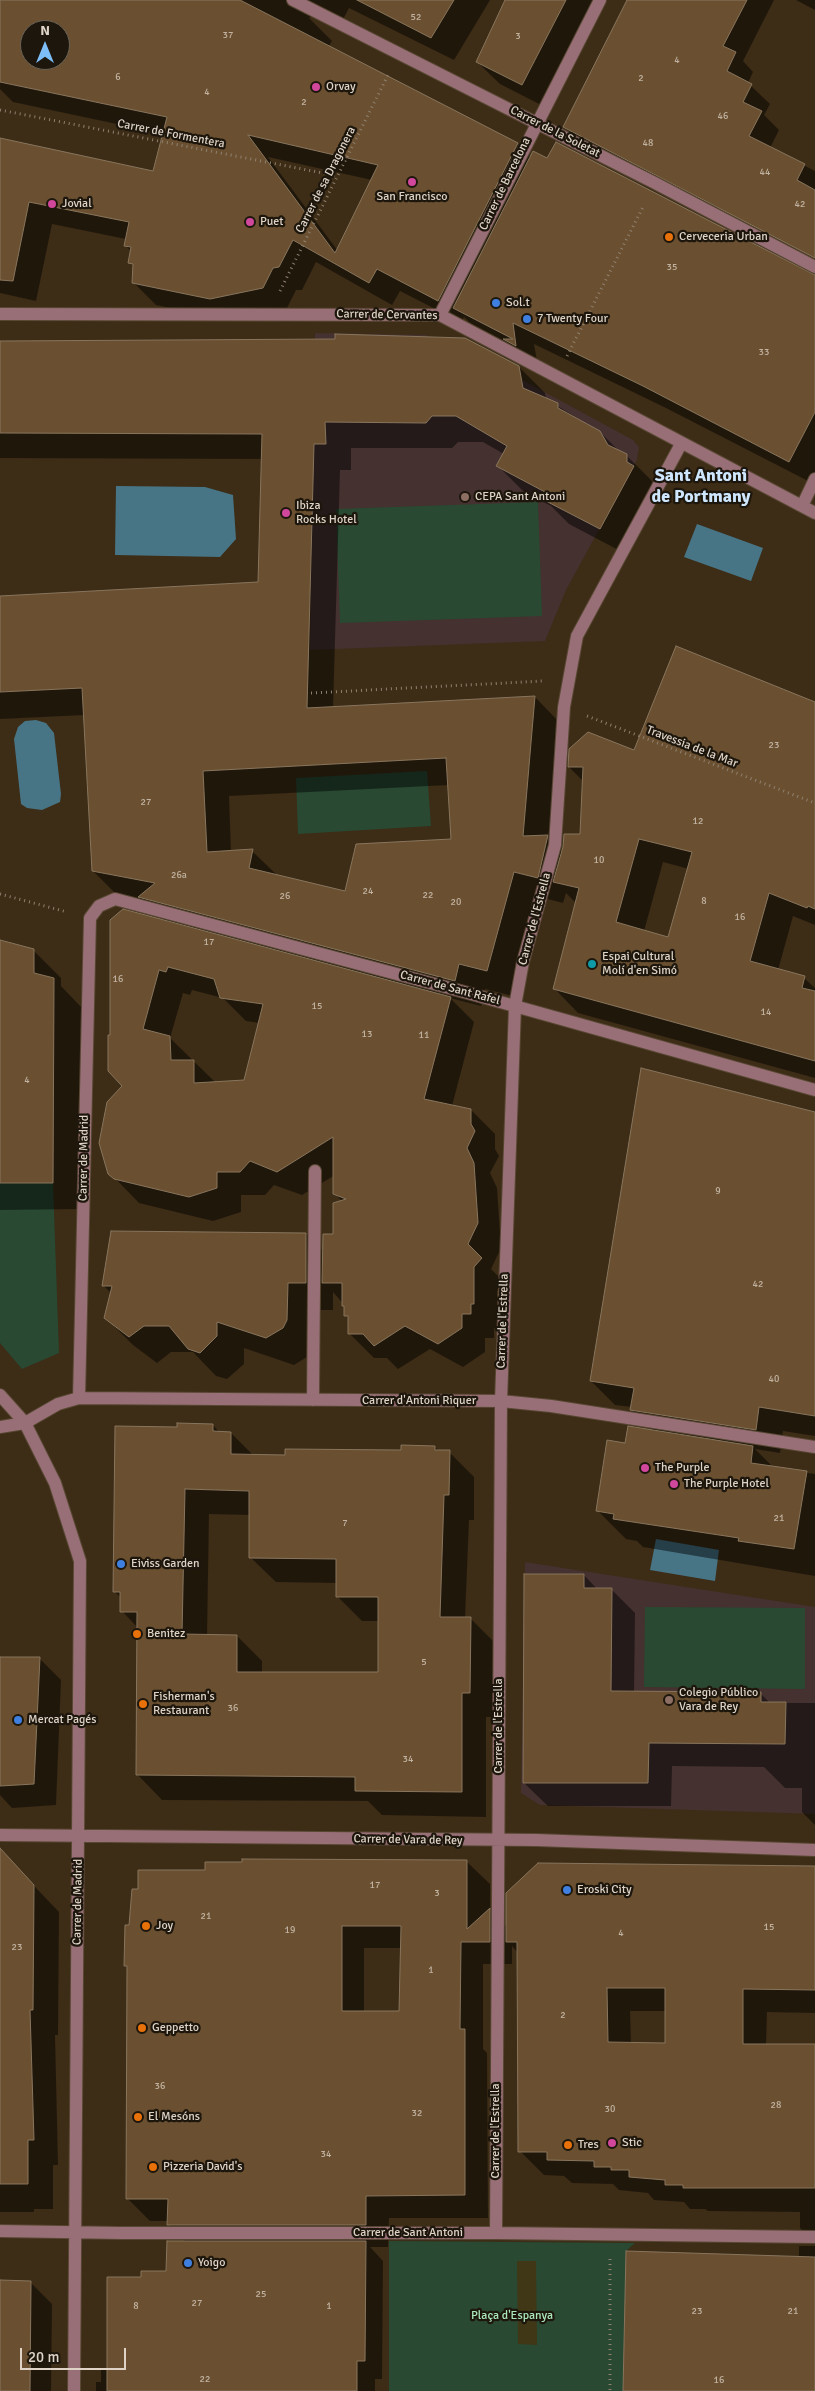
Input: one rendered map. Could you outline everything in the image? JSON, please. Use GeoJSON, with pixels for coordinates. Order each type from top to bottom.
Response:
{"type":"FeatureCollection","features":[{"type":"Feature","properties":{"kind":"street","name":"Carrer de la Soletat"},"geometry":{"type":"LineString","coordinates":[[293,0],[656,183],[815,267]]}},
{"type":"Feature","properties":{"kind":"street","name":"Carrer de Barcelona"},"geometry":{"type":"LineString","coordinates":[[440,315],[600,0]]}},
{"type":"Feature","properties":{"kind":"street","name":"Carrer de Cervantes"},"geometry":{"type":"LineString","coordinates":[[0,314],[440,315],[681,444],[815,513]]}},
{"type":"Feature","properties":{"kind":"street","name":"Carrer de l'Estrella"},"geometry":{"type":"LineString","coordinates":[[496,2232],[500,1401],[515,1006],[523,962],[555,845],[564,707],[577,636],[681,444]]}},
{"type":"Feature","properties":{"kind":"street"},"geometry":{"type":"LineString","coordinates":[[802,506],[815,479]]}},
{"type":"Feature","properties":{"kind":"street","name":"Carrer de Sant Rafel"},"geometry":{"type":"LineString","coordinates":[[90,918],[99,906],[115,899],[515,1006],[815,1090]]}},
{"type":"Feature","properties":{"kind":"street","name":"Carrer de Madrid"},"geometry":{"type":"LineString","coordinates":[[79,1398],[90,918]]}},
{"type":"Feature","properties":{"kind":"street"},"geometry":{"type":"LineString","coordinates":[[314,1400],[315,1171]]}},
{"type":"Feature","properties":{"kind":"street","name":"Carrer de Madrid"},"geometry":{"type":"LineString","coordinates":[[0,1395],[25,1423],[55,1483],[80,1561],[74,2391]]}},
{"type":"Feature","properties":{"kind":"street","name":"Carrer d'Antoni Riquer"},"geometry":{"type":"LineString","coordinates":[[25,1423],[58,1404],[79,1398],[500,1401],[551,1406],[815,1447]]}},
{"type":"Feature","properties":{"kind":"street"},"geometry":{"type":"LineString","coordinates":[[0,1427],[25,1423]]}},
{"type":"Feature","properties":{"kind":"street","name":"Carrer de Vara de Rey"},"geometry":{"type":"LineString","coordinates":[[0,1834],[536,1840],[815,1850]]}},
{"type":"Feature","properties":{"kind":"street","name":"Carrer de Sant Antoni"},"geometry":{"type":"LineString","coordinates":[[0,2231],[496,2232],[815,2237]]}},
{"type":"Feature","properties":{"kind":"path","name":"Carrer de sa Dragonera"},"geometry":{"type":"LineString","coordinates":[[268,314],[398,54]]}},
{"type":"Feature","properties":{"kind":"path","name":"Carrer de Formentera"},"geometry":{"type":"LineString","coordinates":[[0,110],[338,176]]}},
{"type":"Feature","properties":{"kind":"path"},"geometry":{"type":"LineString","coordinates":[[557,376],[656,183]]}},
{"type":"Feature","properties":{"kind":"path"},"geometry":{"type":"LineString","coordinates":[[311,693],[513,681],[568,681]]}},
{"type":"Feature","properties":{"kind":"path","name":"Travessia de la Mar"},"geometry":{"type":"LineString","coordinates":[[564,707],[815,803]]}},
{"type":"Feature","properties":{"kind":"path"},"geometry":{"type":"LineString","coordinates":[[0,894],[51,908]]}},
{"type":"Feature","properties":{"kind":"path"},"geometry":{"type":"LineString","coordinates":[[610,2234],[610,2391]]}},
{"type":"Feature","properties":{"kind":"shaded area","name":"CEPA Sant Antoni"},"geometry":{"type":"Polygon","coordinates":[[[315,333],[426,335],[433,340],[458,345],[633,440],[639,447],[637,460],[566,590],[545,641],[310,650],[315,333]]]}},
{"type":"Feature","properties":{"kind":"shaded area","name":"Colegio Público Vara de Rey"},"geometry":{"type":"Polygon","coordinates":[[[525,1562],[815,1607],[815,1814],[540,1805],[521,1793],[525,1562]]]}},
{"type":"Feature","properties":{"kind":"green space"},"geometry":{"type":"Polygon","coordinates":[[[538,502],[542,616],[340,623],[336,509],[538,502]]]}},
{"type":"Feature","properties":{"kind":"green space"},"geometry":{"type":"Polygon","coordinates":[[[427,771],[431,826],[298,834],[296,778],[427,771]]]}},
{"type":"Feature","properties":{"kind":"green space"},"geometry":{"type":"Polygon","coordinates":[[[0,1183],[53,1183],[59,1353],[22,1369],[0,1343],[0,1183]]]}},
{"type":"Feature","properties":{"kind":"green space"},"geometry":{"type":"Polygon","coordinates":[[[645,1607],[805,1608],[805,1689],[644,1687],[645,1607]]]}},
{"type":"Feature","properties":{"kind":"green space","name":"Plaça d'Espanya"},"geometry":{"type":"Polygon","coordinates":[[[389,2241],[635,2243],[626,2251],[623,2391],[389,2391],[389,2241]]]}},
{"type":"Feature","properties":{"kind":"sand"},"geometry":{"type":"Polygon","coordinates":[[[517,2261],[536,2261],[537,2345],[518,2344],[517,2261]]]}},
{"type":"Feature","properties":{"kind":"water"},"geometry":{"type":"Polygon","coordinates":[[[116,486],[205,487],[233,495],[236,539],[220,557],[115,555],[116,486]]]}},
{"type":"Feature","properties":{"kind":"water"},"geometry":{"type":"Polygon","coordinates":[[[697,524],[763,548],[751,581],[684,557],[697,524]]]}},
{"type":"Feature","properties":{"kind":"water"},"geometry":{"type":"Polygon","coordinates":[[[36,720],[46,723],[54,733],[61,794],[60,802],[42,810],[27,808],[21,804],[14,739],[18,727],[25,721],[36,720]]]}},
{"type":"Feature","properties":{"kind":"water"},"geometry":{"type":"Polygon","coordinates":[[[656,1539],[719,1550],[715,1581],[650,1570],[656,1539]]]}},
{"type":"Feature","properties":{"kind":"building"},"geometry":{"type":"Polygon","coordinates":[[[0,0],[240,0],[518,143],[438,301],[377,269],[369,283],[293,240],[279,267],[273,268],[263,288],[210,299],[132,283],[133,264],[128,263],[131,247],[124,246],[129,222],[29,202],[13,281],[0,280],[0,138],[153,171],[167,117],[0,82],[0,0]],[[248,135],[335,253],[378,165],[248,135]]]}},
{"type":"Feature","properties":{"kind":"building"},"geometry":{"type":"Polygon","coordinates":[[[357,0],[454,0],[431,38],[357,0]]]}},
{"type":"Feature","properties":{"kind":"building"},"geometry":{"type":"Polygon","coordinates":[[[505,0],[566,0],[522,85],[476,62],[505,0]]]}},
{"type":"Feature","properties":{"kind":"building"},"geometry":{"type":"Polygon","coordinates":[[[627,0],[747,0],[723,46],[736,52],[727,71],[752,84],[743,102],[762,111],[749,136],[805,164],[797,180],[815,190],[815,258],[563,127],[627,0]]]}},
{"type":"Feature","properties":{"kind":"building"},"geometry":{"type":"Polygon","coordinates":[[[556,142],[815,275],[815,412],[789,462],[643,386],[513,323],[516,346],[503,339],[513,339],[453,308],[533,151],[547,158],[556,142]]]}},
{"type":"Feature","properties":{"kind":"building"},"geometry":{"type":"Polygon","coordinates":[[[335,334],[465,338],[519,366],[523,388],[558,403],[558,408],[600,431],[608,445],[627,454],[627,462],[634,466],[600,529],[542,499],[545,492],[496,466],[507,446],[456,416],[432,416],[426,423],[325,422],[326,444],[314,444],[307,708],[535,696],[523,836],[548,835],[538,878],[514,872],[487,971],[459,964],[455,981],[138,897],[155,883],[92,871],[82,688],[0,692],[0,596],[258,582],[262,434],[0,433],[0,341],[335,339],[335,334]],[[446,758],[203,771],[207,852],[253,849],[249,868],[345,891],[356,844],[451,839],[446,758]]]}},
{"type":"Feature","properties":{"kind":"building"},"geometry":{"type":"Polygon","coordinates":[[[676,646],[815,702],[815,909],[808,906],[807,908],[769,893],[750,961],[805,976],[802,988],[815,991],[815,1061],[553,989],[579,888],[553,882],[563,847],[564,834],[580,834],[583,767],[568,767],[569,749],[588,732],[634,750],[676,646]],[[639,839],[616,922],[668,937],[692,852],[639,839]]]}},
{"type":"Feature","properties":{"kind":"building"},"geometry":{"type":"Polygon","coordinates":[[[123,909],[451,997],[424,1099],[471,1109],[471,1124],[475,1131],[467,1148],[474,1163],[478,1223],[468,1244],[482,1258],[474,1267],[474,1304],[471,1304],[471,1314],[462,1314],[462,1328],[438,1344],[405,1326],[374,1346],[363,1334],[348,1334],[348,1316],[344,1316],[344,1306],[342,1306],[342,1283],[322,1283],[323,1234],[333,1234],[333,1203],[346,1199],[333,1194],[333,1137],[277,1172],[250,1161],[240,1172],[217,1172],[217,1188],[189,1197],[114,1179],[108,1174],[99,1143],[107,1102],[122,1086],[108,1071],[108,1035],[110,1035],[110,920],[123,909]],[[168,967],[166,972],[159,970],[143,1029],[170,1036],[171,1060],[194,1060],[194,1083],[244,1080],[263,1004],[220,998],[214,979],[168,967]]]}},
{"type":"Feature","properties":{"kind":"building"},"geometry":{"type":"Polygon","coordinates":[[[0,940],[34,949],[34,973],[54,978],[53,1183],[0,1183],[0,940]]]}},
{"type":"Feature","properties":{"kind":"building"},"geometry":{"type":"Polygon","coordinates":[[[641,1068],[815,1112],[815,1416],[759,1407],[756,1430],[630,1410],[634,1388],[590,1381],[641,1068]]]}},
{"type":"Feature","properties":{"kind":"building"},"geometry":{"type":"Polygon","coordinates":[[[111,1231],[306,1233],[306,1283],[288,1283],[287,1320],[283,1328],[266,1338],[217,1322],[217,1336],[200,1353],[188,1349],[169,1326],[144,1326],[129,1337],[104,1318],[112,1286],[102,1286],[111,1231]]]}},
{"type":"Feature","properties":{"kind":"building"},"geometry":{"type":"Polygon","coordinates":[[[177,1423],[213,1424],[213,1431],[231,1432],[231,1454],[285,1455],[285,1449],[401,1450],[401,1445],[435,1446],[435,1450],[450,1450],[449,1495],[444,1495],[440,1617],[471,1617],[470,1693],[462,1693],[462,1792],[355,1791],[355,1777],[136,1775],[137,1612],[120,1612],[120,1592],[113,1592],[115,1426],[177,1427],[177,1423]],[[185,1489],[182,1634],[237,1635],[237,1672],[378,1672],[378,1597],[336,1597],[336,1559],[249,1558],[249,1491],[185,1489]]]}},
{"type":"Feature","properties":{"kind":"building","name":"The Purple Hotel"},"geometry":{"type":"Polygon","coordinates":[[[628,1426],[753,1446],[751,1463],[807,1471],[794,1549],[738,1541],[739,1538],[613,1519],[614,1514],[596,1511],[607,1440],[625,1443],[628,1426]]]}},
{"type":"Feature","properties":{"kind":"building"},"geometry":{"type":"Polygon","coordinates":[[[524,1574],[584,1574],[584,1588],[612,1588],[611,1691],[761,1692],[761,1702],[786,1702],[785,1744],[649,1743],[648,1783],[523,1783],[524,1574]]]}},
{"type":"Feature","properties":{"kind":"building","name":"Mercat Pagés"},"geometry":{"type":"Polygon","coordinates":[[[0,1657],[40,1657],[34,1784],[0,1786],[0,1657]]]}},
{"type":"Feature","properties":{"kind":"building"},"geometry":{"type":"Polygon","coordinates":[[[0,1848],[34,1885],[33,2010],[30,2010],[34,2140],[28,2140],[28,2184],[0,2184],[0,1848]]]}},
{"type":"Feature","properties":{"kind":"building"},"geometry":{"type":"Polygon","coordinates":[[[242,1859],[467,1860],[467,1929],[490,1908],[490,1942],[461,1942],[460,2029],[465,2029],[465,2195],[366,2196],[366,2225],[167,2225],[168,2199],[126,2199],[127,1966],[124,1966],[125,1925],[129,1925],[132,1889],[138,1889],[138,1870],[205,1870],[205,1862],[242,1862],[242,1859]],[[342,1926],[342,2011],[399,2011],[401,1926],[342,1926]]]}},
{"type":"Feature","properties":{"kind":"building"},"geometry":{"type":"Polygon","coordinates":[[[538,1863],[815,1866],[815,1990],[743,1989],[743,2044],[815,2044],[815,2188],[683,2188],[683,2185],[665,2185],[665,2180],[629,2177],[629,2170],[611,2170],[611,2167],[594,2167],[594,2161],[547,2160],[547,2152],[518,2152],[517,1942],[506,1942],[506,1893],[538,1863]],[[607,1988],[608,2042],[665,2043],[665,1988],[607,1988]]]}},
{"type":"Feature","properties":{"kind":"building"},"geometry":{"type":"Polygon","coordinates":[[[167,2241],[366,2241],[365,2361],[357,2361],[357,2391],[107,2391],[107,2277],[141,2277],[141,2271],[166,2271],[167,2241]]]}},
{"type":"Feature","properties":{"kind":"building"},"geometry":{"type":"Polygon","coordinates":[[[626,2251],[815,2257],[815,2391],[623,2391],[626,2251]]]}},
{"type":"Feature","properties":{"kind":"building"},"geometry":{"type":"Polygon","coordinates":[[[0,2280],[31,2281],[30,2391],[0,2391],[0,2280]]]}},
{"type":"Feature","properties":{"kind":"place","name":"Orvay"},"geometry":{"type":"Point","coordinates":[316,87]}},
{"type":"Feature","properties":{"kind":"place","name":"San Francisco"},"geometry":{"type":"Point","coordinates":[412,182]}},
{"type":"Feature","properties":{"kind":"place","name":"Jovial"},"geometry":{"type":"Point","coordinates":[52,204]}},
{"type":"Feature","properties":{"kind":"place","name":"Puet"},"geometry":{"type":"Point","coordinates":[250,222]}},
{"type":"Feature","properties":{"kind":"place","name":"Cerveceria Urban"},"geometry":{"type":"Point","coordinates":[669,237]}},
{"type":"Feature","properties":{"kind":"place","name":"Sol.t"},"geometry":{"type":"Point","coordinates":[496,303]}},
{"type":"Feature","properties":{"kind":"place","name":"7 Twenty Four"},"geometry":{"type":"Point","coordinates":[527,319]}},
{"type":"Feature","properties":{"kind":"place","name":"CEPA Sant Antoni"},"geometry":{"type":"Point","coordinates":[465,497]}},
{"type":"Feature","properties":{"kind":"place","name":"Ibiza Rocks Hotel"},"geometry":{"type":"Point","coordinates":[286,513]}},
{"type":"Feature","properties":{"kind":"place","name":"Espai Cultural Molí d'en Simó"},"geometry":{"type":"Point","coordinates":[592,964]}},
{"type":"Feature","properties":{"kind":"place","name":"The Purple"},"geometry":{"type":"Point","coordinates":[645,1468]}},
{"type":"Feature","properties":{"kind":"place","name":"The Purple Hotel"},"geometry":{"type":"Point","coordinates":[674,1484]}},
{"type":"Feature","properties":{"kind":"place","name":"Eiviss Garden"},"geometry":{"type":"Point","coordinates":[121,1564]}},
{"type":"Feature","properties":{"kind":"place","name":"Benitez"},"geometry":{"type":"Point","coordinates":[137,1634]}},
{"type":"Feature","properties":{"kind":"place","name":"Colegio Público Vara de Rey"},"geometry":{"type":"Point","coordinates":[669,1700]}},
{"type":"Feature","properties":{"kind":"place","name":"Fisherman's Restaurant"},"geometry":{"type":"Point","coordinates":[143,1704]}},
{"type":"Feature","properties":{"kind":"place","name":"Mercat Pagés"},"geometry":{"type":"Point","coordinates":[18,1720]}},
{"type":"Feature","properties":{"kind":"place","name":"Eroski City"},"geometry":{"type":"Point","coordinates":[567,1890]}},
{"type":"Feature","properties":{"kind":"place","name":"Joy"},"geometry":{"type":"Point","coordinates":[146,1926]}},
{"type":"Feature","properties":{"kind":"place","name":"Geppetto"},"geometry":{"type":"Point","coordinates":[142,2028]}},
{"type":"Feature","properties":{"kind":"place","name":"El Mesóns"},"geometry":{"type":"Point","coordinates":[138,2117]}},
{"type":"Feature","properties":{"kind":"place","name":"Stic"},"geometry":{"type":"Point","coordinates":[612,2143]}},
{"type":"Feature","properties":{"kind":"place","name":"Tres"},"geometry":{"type":"Point","coordinates":[568,2145]}},
{"type":"Feature","properties":{"kind":"place","name":"Pizzeria David's"},"geometry":{"type":"Point","coordinates":[153,2167]}},
{"type":"Feature","properties":{"kind":"place","name":"Yoigo"},"geometry":{"type":"Point","coordinates":[188,2263]}},
{"type":"Feature","properties":{"kind":"district","name":"Sant Antoni de Portmany"},"geometry":{"type":"Point","coordinates":[701,486]}}]}
